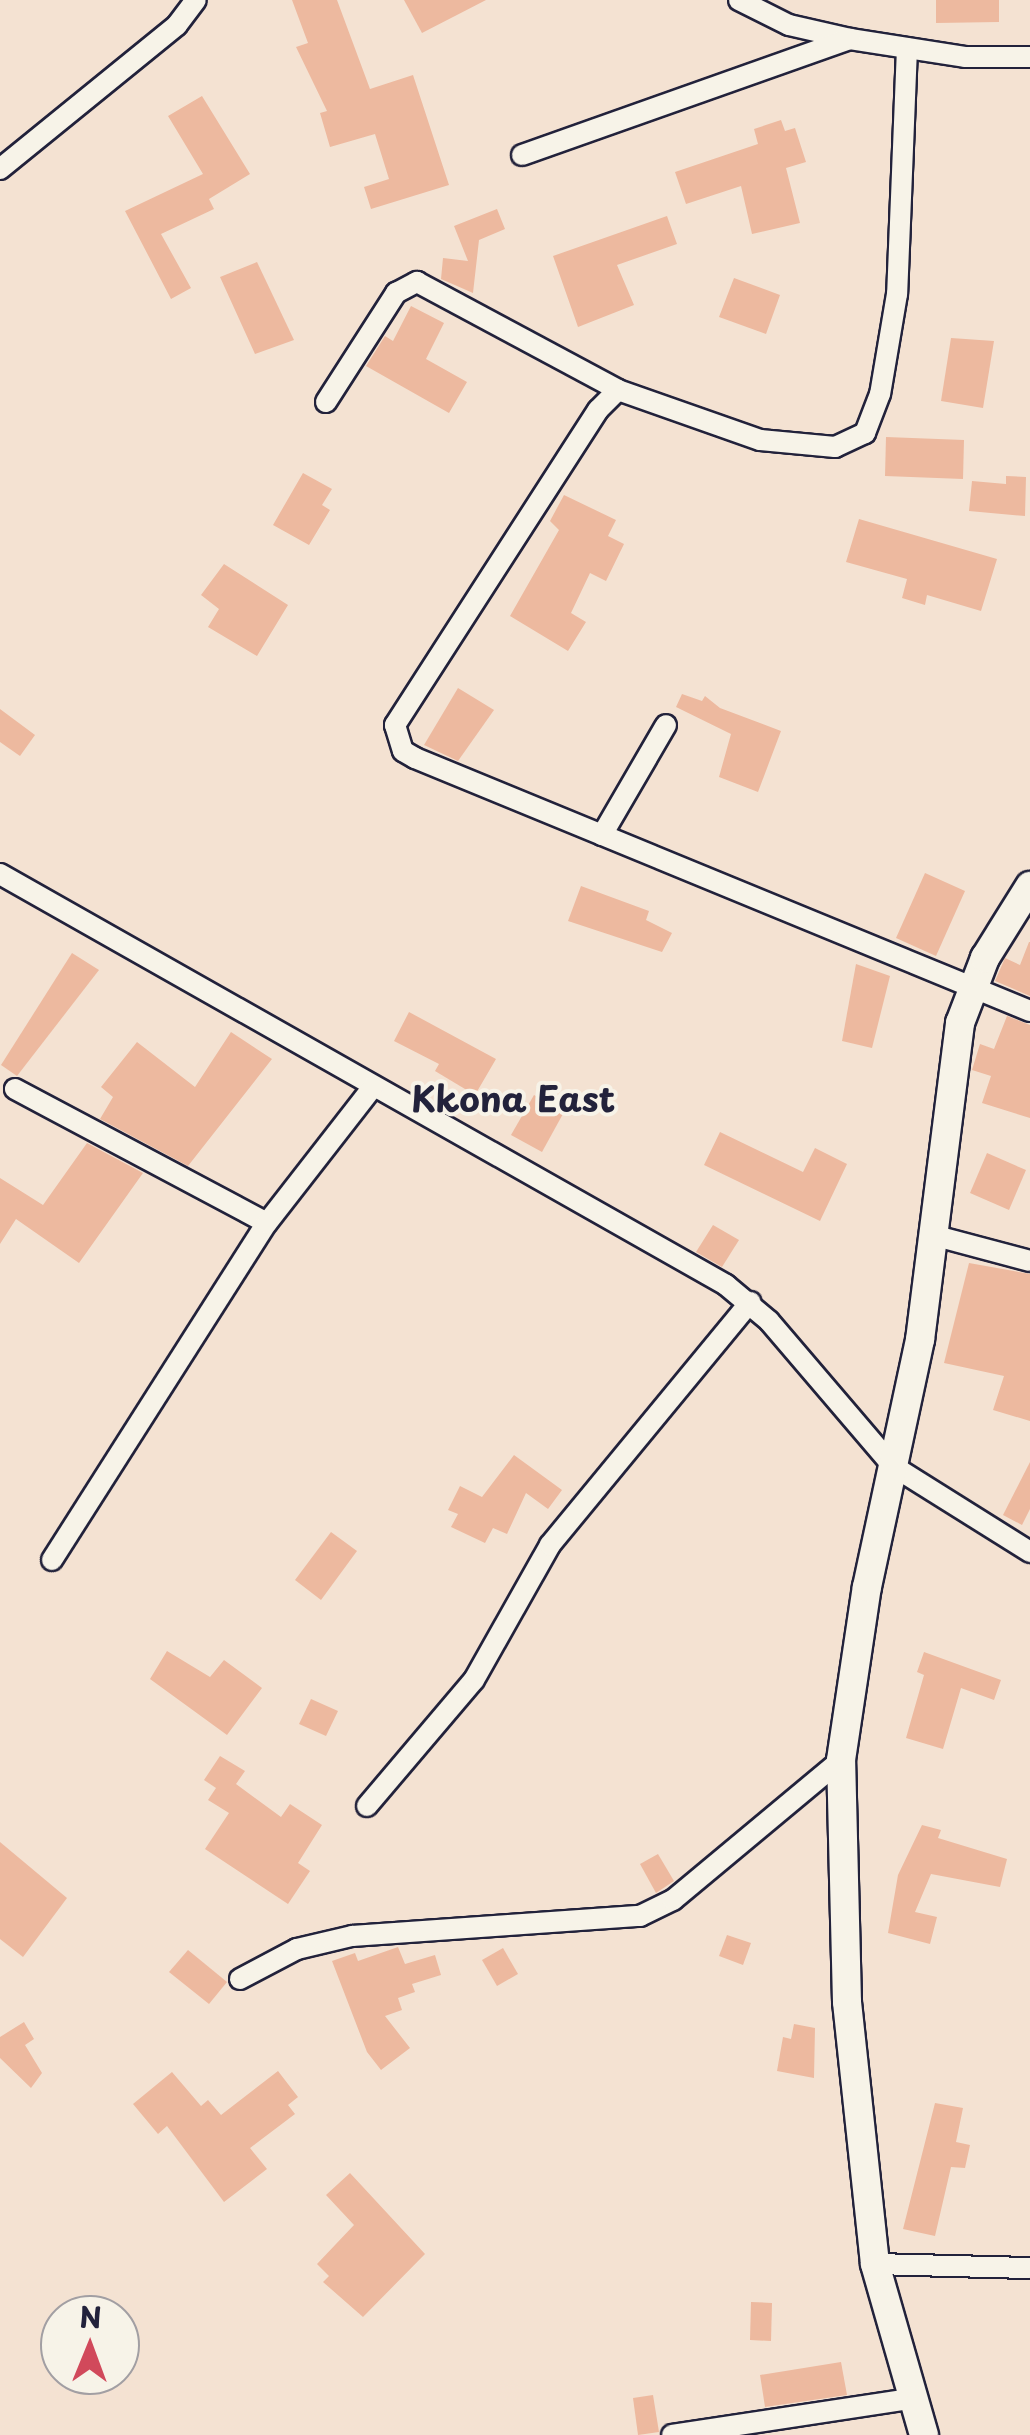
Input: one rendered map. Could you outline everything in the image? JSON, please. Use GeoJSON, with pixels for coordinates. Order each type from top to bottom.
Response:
{"type":"FeatureCollection","features":[{"type":"Feature","properties":{"kind":"street"},"geometry":{"type":"LineString","coordinates":[[0,169],[177,25],[196,0]]}},
{"type":"Feature","properties":{"kind":"street"},"geometry":{"type":"LineString","coordinates":[[739,0],[789,26],[850,39],[906,48],[1030,57]]}},
{"type":"Feature","properties":{"kind":"street"},"geometry":{"type":"LineString","coordinates":[[522,156],[850,39]]}},
{"type":"Feature","properties":{"kind":"street"},"geometry":{"type":"LineString","coordinates":[[326,402],[396,293],[417,282],[618,390],[760,440],[836,447],[865,434],[880,394],[897,294],[906,48]]}},
{"type":"Feature","properties":{"kind":"street"},"geometry":{"type":"LineString","coordinates":[[618,390],[577,442],[395,726],[403,751],[1030,1011]]}},
{"type":"Feature","properties":{"kind":"street"},"geometry":{"type":"LineString","coordinates":[[602,835],[666,725]]}},
{"type":"Feature","properties":{"kind":"street"},"geometry":{"type":"LineString","coordinates":[[0,874],[750,1302],[893,1466],[1030,1552]]}},
{"type":"Feature","properties":{"kind":"street"},"geometry":{"type":"LineString","coordinates":[[924,2435],[910,2398],[875,2264],[847,2002],[841,1760],[936,1236],[952,1070],[971,988],[1030,886]]}},
{"type":"Feature","properties":{"kind":"street"},"geometry":{"type":"LineString","coordinates":[[52,1560],[267,1222],[373,1087]]}},
{"type":"Feature","properties":{"kind":"street"},"geometry":{"type":"LineString","coordinates":[[14,1090],[267,1222]]}},
{"type":"Feature","properties":{"kind":"street"},"geometry":{"type":"LineString","coordinates":[[936,1236],[1030,1261]]}},
{"type":"Feature","properties":{"kind":"street"},"geometry":{"type":"LineString","coordinates":[[367,1806],[474,1680],[550,1545],[750,1302]]}},
{"type":"Feature","properties":{"kind":"street"},"geometry":{"type":"LineString","coordinates":[[240,1978],[297,1949],[352,1936],[640,1916],[673,1900],[841,1760]]}},
{"type":"Feature","properties":{"kind":"street"},"geometry":{"type":"LineString","coordinates":[[875,2264],[1030,2268]]}},
{"type":"Feature","properties":{"kind":"street"},"geometry":{"type":"LineString","coordinates":[[672,2435],[910,2398]]}},
{"type":"Feature","properties":{"kind":"building"},"geometry":{"type":"Polygon","coordinates":[[[292,0],[337,0],[370,89],[413,75],[449,185],[371,209],[364,187],[389,179],[375,134],[330,147],[320,113],[327,111],[296,47],[308,43],[292,0]]]}},
{"type":"Feature","properties":{"kind":"building"},"geometry":{"type":"Polygon","coordinates":[[[404,0],[486,0],[422,33],[404,0]]]}},
{"type":"Feature","properties":{"kind":"building"},"geometry":{"type":"Polygon","coordinates":[[[936,0],[999,0],[999,22],[936,23],[936,0]]]}},
{"type":"Feature","properties":{"kind":"building"},"geometry":{"type":"Polygon","coordinates":[[[202,96],[250,174],[209,199],[214,209],[161,234],[191,288],[171,299],[125,211],[203,174],[168,116],[202,96]]]}},
{"type":"Feature","properties":{"kind":"building"},"geometry":{"type":"Polygon","coordinates":[[[781,120],[785,131],[795,128],[806,162],[786,168],[800,223],[752,234],[741,186],[686,204],[675,172],[758,144],[754,129],[781,120]]]}},
{"type":"Feature","properties":{"kind":"building"},"geometry":{"type":"Polygon","coordinates":[[[497,209],[505,229],[479,240],[473,293],[441,279],[443,258],[468,261],[454,226],[497,209]]]}},
{"type":"Feature","properties":{"kind":"building"},"geometry":{"type":"Polygon","coordinates":[[[667,216],[677,244],[617,265],[634,305],[578,327],[553,256],[667,216]]]}},
{"type":"Feature","properties":{"kind":"building"},"geometry":{"type":"Polygon","coordinates":[[[257,262],[294,340],[255,354],[220,277],[257,262]]]}},
{"type":"Feature","properties":{"kind":"building"},"geometry":{"type":"Polygon","coordinates":[[[734,278],[780,295],[766,334],[719,317],[734,278]]]}},
{"type":"Feature","properties":{"kind":"building"},"geometry":{"type":"Polygon","coordinates":[[[411,306],[444,323],[426,359],[467,382],[449,413],[366,366],[385,336],[393,341],[411,306]]]}},
{"type":"Feature","properties":{"kind":"building"},"geometry":{"type":"Polygon","coordinates":[[[951,338],[994,341],[983,408],[941,401],[951,338]]]}},
{"type":"Feature","properties":{"kind":"building"},"geometry":{"type":"Polygon","coordinates":[[[886,437],[964,440],[963,479],[885,476],[886,437]]]}},
{"type":"Feature","properties":{"kind":"building"},"geometry":{"type":"Polygon","coordinates":[[[303,473],[332,489],[322,505],[330,510],[309,545],[273,525],[303,473]]]}},
{"type":"Feature","properties":{"kind":"building"},"geometry":{"type":"Polygon","coordinates":[[[1006,476],[1026,477],[1025,516],[969,511],[972,481],[1006,484],[1006,476]]]}},
{"type":"Feature","properties":{"kind":"building"},"geometry":{"type":"Polygon","coordinates":[[[564,495],[616,520],[608,536],[624,544],[606,581],[590,573],[571,613],[586,622],[568,651],[510,616],[559,530],[550,521],[564,495]]]}},
{"type":"Feature","properties":{"kind":"building"},"geometry":{"type":"Polygon","coordinates":[[[859,519],[997,559],[981,611],[927,595],[925,605],[902,598],[907,579],[846,562],[859,519]]]}},
{"type":"Feature","properties":{"kind":"building"},"geometry":{"type":"Polygon","coordinates":[[[224,564],[288,605],[257,656],[208,627],[219,609],[201,595],[224,564]]]}},
{"type":"Feature","properties":{"kind":"building"},"geometry":{"type":"Polygon","coordinates":[[[458,688],[494,710],[458,761],[424,745],[458,688]]]}},
{"type":"Feature","properties":{"kind":"building"},"geometry":{"type":"Polygon","coordinates":[[[682,694],[702,701],[705,696],[720,708],[781,731],[758,792],[719,777],[731,734],[676,707],[682,694]]]}},
{"type":"Feature","properties":{"kind":"building"},"geometry":{"type":"Polygon","coordinates":[[[0,709],[35,735],[20,756],[0,742],[0,709]]]}},
{"type":"Feature","properties":{"kind":"building"},"geometry":{"type":"Polygon","coordinates":[[[925,873],[965,891],[936,956],[896,938],[925,873]]]}},
{"type":"Feature","properties":{"kind":"building"},"geometry":{"type":"Polygon","coordinates":[[[581,886],[649,911],[646,920],[672,933],[662,952],[568,921],[581,886]]]}},
{"type":"Feature","properties":{"kind":"building"},"geometry":{"type":"Polygon","coordinates":[[[1029,942],[1030,996],[995,981],[1005,958],[1020,965],[1029,942]]]}},
{"type":"Feature","properties":{"kind":"building"},"geometry":{"type":"Polygon","coordinates":[[[72,953],[99,970],[17,1076],[1,1065],[72,953]]]}},
{"type":"Feature","properties":{"kind":"building"},"geometry":{"type":"Polygon","coordinates":[[[856,964],[890,976],[872,1048],[842,1041],[856,964]]]}},
{"type":"Feature","properties":{"kind":"building"},"geometry":{"type":"Polygon","coordinates":[[[409,1012],[496,1059],[475,1095],[435,1071],[439,1064],[394,1041],[409,1012]]]}},
{"type":"Feature","properties":{"kind":"building"},"geometry":{"type":"Polygon","coordinates":[[[1007,1016],[1030,1025],[1030,1118],[982,1103],[991,1076],[972,1070],[980,1044],[994,1049],[1007,1016]]]}},
{"type":"Feature","properties":{"kind":"building"},"geometry":{"type":"Polygon","coordinates":[[[231,1032],[272,1059],[188,1166],[100,1119],[113,1097],[101,1087],[137,1042],[195,1087],[231,1032]]]}},
{"type":"Feature","properties":{"kind":"building"},"geometry":{"type":"Polygon","coordinates":[[[534,1095],[564,1112],[542,1152],[511,1135],[534,1095]]]}},
{"type":"Feature","properties":{"kind":"building"},"geometry":{"type":"Polygon","coordinates":[[[720,1132],[803,1172],[815,1148],[847,1164],[820,1221],[704,1165],[720,1132]]]}},
{"type":"Feature","properties":{"kind":"building"},"geometry":{"type":"Polygon","coordinates":[[[87,1143],[143,1173],[79,1263],[16,1219],[0,1244],[0,1178],[43,1205],[87,1143]]]}},
{"type":"Feature","properties":{"kind":"building"},"geometry":{"type":"Polygon","coordinates":[[[987,1153],[1026,1170],[1009,1210],[970,1193],[987,1153]]]}},
{"type":"Feature","properties":{"kind":"building"},"geometry":{"type":"Polygon","coordinates":[[[713,1225],[739,1240],[722,1267],[696,1252],[713,1225]]]}},
{"type":"Feature","properties":{"kind":"building"},"geometry":{"type":"Polygon","coordinates":[[[969,1263],[1030,1274],[1030,1421],[993,1410],[1004,1376],[944,1363],[969,1263]]]}},
{"type":"Feature","properties":{"kind":"building"},"geometry":{"type":"Polygon","coordinates":[[[514,1455],[562,1490],[548,1509],[526,1493],[507,1534],[493,1528],[485,1543],[451,1527],[458,1514],[448,1510],[460,1486],[482,1497],[514,1455]]]}},
{"type":"Feature","properties":{"kind":"building"},"geometry":{"type":"Polygon","coordinates":[[[1030,1462],[1030,1509],[1022,1525],[1003,1515],[1030,1462]]]}},
{"type":"Feature","properties":{"kind":"building"},"geometry":{"type":"Polygon","coordinates":[[[331,1532],[357,1551],[321,1600],[295,1580],[331,1532]]]}},
{"type":"Feature","properties":{"kind":"building"},"geometry":{"type":"Polygon","coordinates":[[[167,1651],[210,1677],[224,1660],[262,1688],[227,1735],[150,1679],[167,1651]]]}},
{"type":"Feature","properties":{"kind":"building"},"geometry":{"type":"Polygon","coordinates":[[[924,1652],[1001,1680],[994,1700],[961,1688],[943,1749],[906,1738],[924,1675],[917,1672],[924,1652]]]}},
{"type":"Feature","properties":{"kind":"building"},"geometry":{"type":"Polygon","coordinates":[[[311,1699],[338,1711],[326,1736],[299,1724],[311,1699]]]}},
{"type":"Feature","properties":{"kind":"building"},"geometry":{"type":"Polygon","coordinates":[[[220,1756],[245,1771],[236,1784],[281,1817],[290,1804],[322,1825],[298,1863],[310,1871],[288,1904],[205,1849],[229,1813],[208,1800],[216,1788],[204,1780],[220,1756]]]}},
{"type":"Feature","properties":{"kind":"building"},"geometry":{"type":"Polygon","coordinates":[[[922,1825],[941,1830],[938,1838],[1007,1859],[1000,1887],[931,1874],[915,1912],[937,1917],[930,1944],[888,1933],[898,1875],[922,1825]]]}},
{"type":"Feature","properties":{"kind":"building"},"geometry":{"type":"Polygon","coordinates":[[[0,1842],[67,1898],[23,1957],[0,1939],[0,1842]]]}},
{"type":"Feature","properties":{"kind":"building"},"geometry":{"type":"Polygon","coordinates":[[[658,1854],[674,1881],[656,1893],[640,1864],[658,1854]]]}},
{"type":"Feature","properties":{"kind":"building"},"geometry":{"type":"Polygon","coordinates":[[[727,1935],[751,1943],[743,1965],[719,1956],[727,1935]]]}},
{"type":"Feature","properties":{"kind":"building"},"geometry":{"type":"Polygon","coordinates":[[[398,1947],[405,1964],[435,1955],[441,1975],[412,1984],[415,1992],[398,1998],[402,2010],[385,2016],[410,2048],[381,2070],[367,2052],[332,1961],[355,1953],[358,1961],[398,1947]]]}},
{"type":"Feature","properties":{"kind":"building"},"geometry":{"type":"Polygon","coordinates":[[[503,1948],[518,1974],[497,1986],[482,1960],[503,1948]]]}},
{"type":"Feature","properties":{"kind":"building"},"geometry":{"type":"Polygon","coordinates":[[[188,1950],[227,1982],[209,2004],[169,1972],[188,1950]]]}},
{"type":"Feature","properties":{"kind":"building"},"geometry":{"type":"Polygon","coordinates":[[[24,2022],[34,2039],[25,2045],[42,2073],[31,2088],[0,2058],[0,2037],[24,2022]]]}},
{"type":"Feature","properties":{"kind":"building"},"geometry":{"type":"Polygon","coordinates":[[[794,2024],[815,2028],[814,2078],[777,2071],[783,2037],[791,2039],[794,2024]]]}},
{"type":"Feature","properties":{"kind":"building"},"geometry":{"type":"Polygon","coordinates":[[[278,2071],[298,2097],[288,2105],[295,2114],[250,2148],[267,2169],[224,2202],[167,2126],[158,2134],[133,2104],[172,2072],[201,2106],[208,2100],[221,2115],[278,2071]]]}},
{"type":"Feature","properties":{"kind":"building"},"geometry":{"type":"Polygon","coordinates":[[[935,2103],[963,2108],[956,2142],[970,2145],[965,2168],[951,2167],[935,2236],[903,2229],[935,2103]]]}},
{"type":"Feature","properties":{"kind":"building"},"geometry":{"type":"Polygon","coordinates":[[[350,2173],[425,2254],[363,2317],[323,2282],[329,2276],[317,2264],[354,2225],[326,2195],[350,2173]]]}},
{"type":"Feature","properties":{"kind":"building"},"geometry":{"type":"Polygon","coordinates":[[[751,2302],[772,2303],[771,2341],[750,2340],[751,2302]]]}},
{"type":"Feature","properties":{"kind":"building"},"geometry":{"type":"Polygon","coordinates":[[[841,2362],[847,2395],[765,2407],[760,2375],[841,2362]]]}},
{"type":"Feature","properties":{"kind":"building"},"geometry":{"type":"Polygon","coordinates":[[[653,2395],[659,2432],[638,2435],[633,2398],[653,2395]]]}},
{"type":"Feature","properties":{"kind":"district","name":"Kkona East"},"geometry":{"type":"Point","coordinates":[513,1098]}}]}
